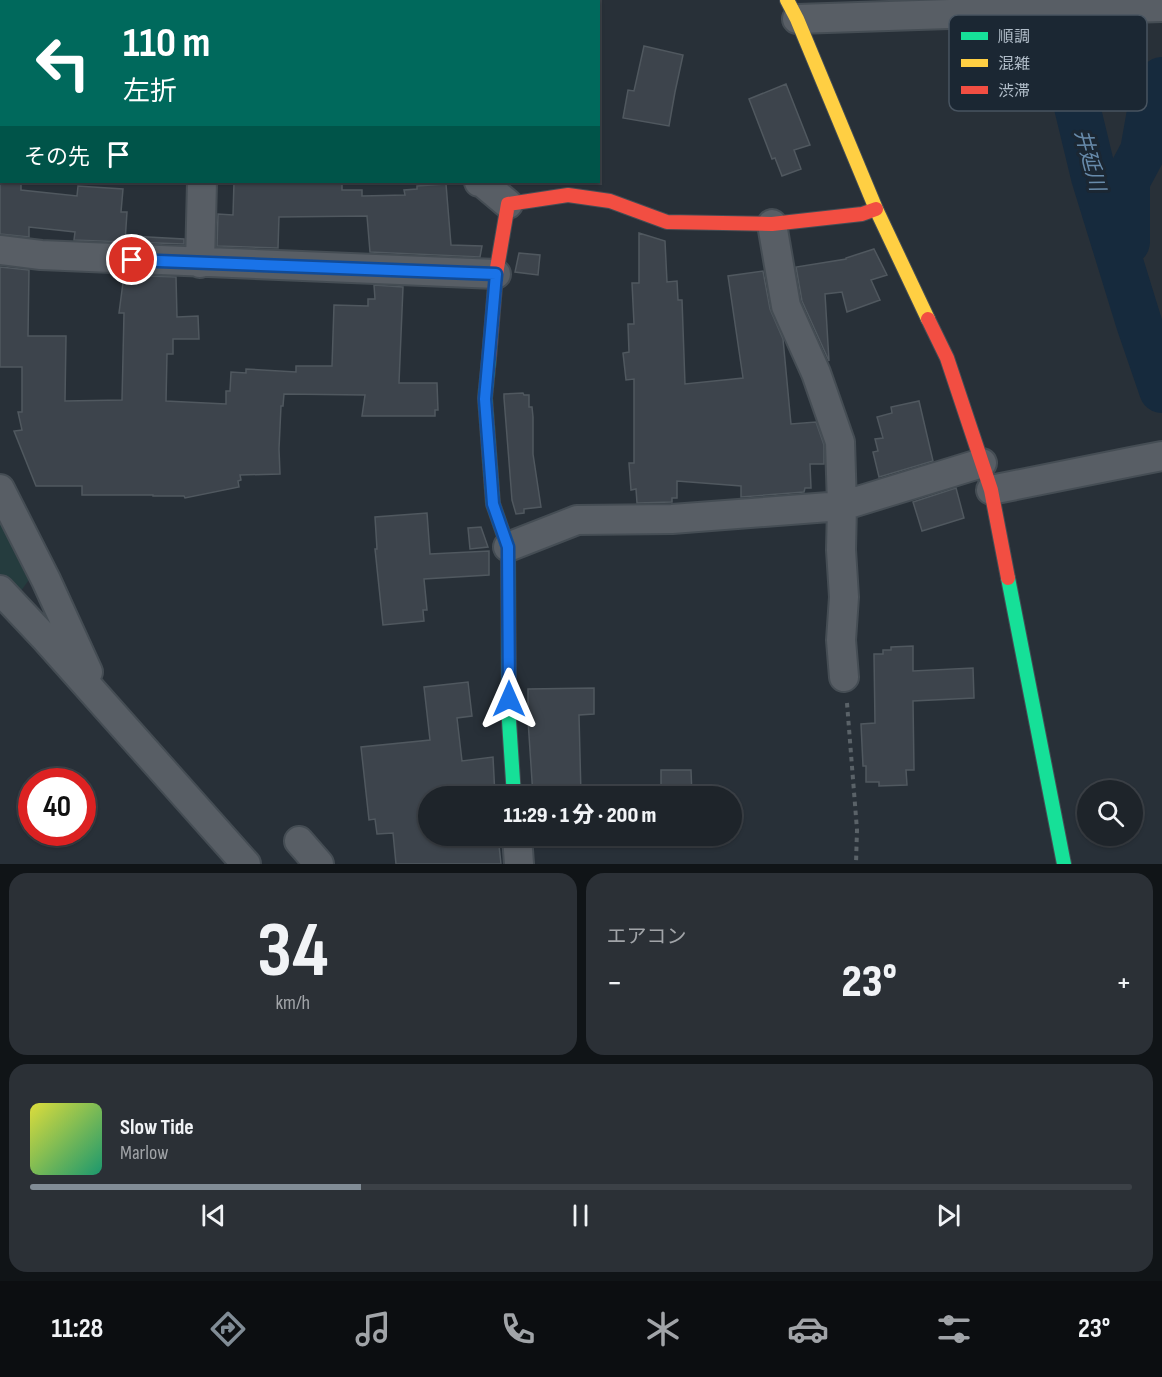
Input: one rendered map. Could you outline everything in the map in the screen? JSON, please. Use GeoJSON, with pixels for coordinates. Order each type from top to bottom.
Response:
{"type":"FeatureCollection","features":[{"type":"Feature","properties":{"kind":"street"},"geometry":{"type":"LineString","coordinates":[[1064,864],[991,490],[947,358],[876,208],[792,9],[997,12],[1162,7]]}},
{"type":"Feature","properties":{"kind":"street"},"geometry":{"type":"LineString","coordinates":[[200,263],[202,183]]}},
{"type":"Feature","properties":{"kind":"street"},"geometry":{"type":"LineString","coordinates":[[483,183],[508,204],[568,195],[610,201],[667,222],[772,224],[862,214],[876,208]]}},
{"type":"Feature","properties":{"kind":"street"},"geometry":{"type":"LineString","coordinates":[[508,204],[496,274],[485,399],[493,504],[508,547],[509,721],[513,786]]}},
{"type":"Feature","properties":{"kind":"street"},"geometry":{"type":"LineString","coordinates":[[772,224],[786,306],[816,373],[840,442],[844,597],[841,640],[844,678]]}},
{"type":"Feature","properties":{"kind":"street"},"geometry":{"type":"LineString","coordinates":[[0,250],[41,255],[200,263],[496,274]]}},
{"type":"Feature","properties":{"kind":"street"},"geometry":{"type":"LineString","coordinates":[[991,490],[1162,456]]}},
{"type":"Feature","properties":{"kind":"street"},"geometry":{"type":"LineString","coordinates":[[508,547],[577,520],[672,519],[842,506],[982,464]]}},
{"type":"Feature","properties":{"kind":"street"},"geometry":{"type":"LineString","coordinates":[[0,489],[46,580],[102,702]]}},
{"type":"Feature","properties":{"kind":"street"},"geometry":{"type":"LineString","coordinates":[[0,590],[246,864]]}},
{"type":"Feature","properties":{"kind":"street"},"geometry":{"type":"LineString","coordinates":[[299,841],[319,864]]}},
{"type":"Feature","properties":{"kind":"street"},"geometry":{"type":"LineString","coordinates":[[518,846],[519,864]]}},
{"type":"Feature","properties":{"kind":"path"},"geometry":{"type":"LineString","coordinates":[[844,678],[857,830],[856,864]]}},
{"type":"Feature","properties":{"kind":"green space"},"geometry":{"type":"Polygon","coordinates":[[[0,494],[36,570],[18,595],[0,574],[0,494]]]}},
{"type":"Feature","properties":{"kind":"building"},"geometry":{"type":"Polygon","coordinates":[[[644,46],[683,55],[669,126],[623,118],[628,90],[634,91],[644,46]]]}},
{"type":"Feature","properties":{"kind":"building"},"geometry":{"type":"Polygon","coordinates":[[[786,84],[810,145],[794,150],[801,169],[782,176],[775,158],[772,159],[749,99],[786,84]]]}},
{"type":"Feature","properties":{"kind":"building"},"geometry":{"type":"Polygon","coordinates":[[[0,183],[21,183],[21,190],[77,196],[78,186],[123,189],[121,212],[127,212],[125,242],[74,240],[75,232],[29,227],[29,237],[0,234],[0,183]]]}},
{"type":"Feature","properties":{"kind":"building"},"geometry":{"type":"Polygon","coordinates":[[[234,183],[342,183],[342,190],[362,190],[362,196],[405,195],[404,190],[417,189],[417,186],[446,184],[451,245],[482,246],[480,257],[370,252],[367,216],[279,217],[278,248],[217,246],[218,214],[233,215],[234,183]]]}},
{"type":"Feature","properties":{"kind":"building"},"geometry":{"type":"Polygon","coordinates":[[[639,233],[665,241],[667,282],[677,281],[678,300],[682,300],[685,384],[743,378],[728,276],[763,271],[770,309],[783,339],[791,424],[816,422],[824,445],[824,464],[810,464],[811,488],[805,488],[804,492],[741,497],[741,486],[677,481],[677,498],[672,498],[672,502],[637,503],[636,489],[631,490],[629,463],[634,463],[634,379],[626,380],[623,353],[629,352],[628,324],[634,324],[632,283],[639,283],[639,233]]]}},
{"type":"Feature","properties":{"kind":"building"},"geometry":{"type":"Polygon","coordinates":[[[130,236],[184,239],[184,244],[129,242],[130,236]]]}},
{"type":"Feature","properties":{"kind":"building"},"geometry":{"type":"Polygon","coordinates":[[[874,249],[887,275],[871,280],[880,300],[847,312],[842,292],[825,294],[829,361],[802,301],[796,267],[846,259],[874,249]]]}},
{"type":"Feature","properties":{"kind":"building"},"geometry":{"type":"Polygon","coordinates":[[[519,253],[540,255],[538,275],[515,272],[519,253]]]}},
{"type":"Feature","properties":{"kind":"building"},"geometry":{"type":"Polygon","coordinates":[[[0,267],[29,270],[28,336],[66,336],[65,401],[122,400],[124,313],[119,313],[124,275],[176,277],[177,317],[198,316],[199,339],[173,339],[173,354],[167,354],[166,401],[226,404],[226,391],[230,391],[231,372],[246,373],[246,369],[296,372],[296,366],[332,366],[334,305],[368,306],[368,299],[375,299],[374,285],[403,287],[399,383],[437,383],[438,410],[435,410],[435,416],[362,416],[365,395],[284,394],[283,406],[281,406],[280,474],[240,475],[239,487],[185,498],[184,496],[153,495],[82,495],[82,486],[36,486],[14,431],[22,430],[18,412],[22,412],[22,367],[0,367],[0,267]]]}},
{"type":"Feature","properties":{"kind":"building"},"geometry":{"type":"Polygon","coordinates":[[[504,394],[529,395],[529,407],[532,407],[533,454],[541,507],[524,509],[524,513],[516,514],[512,500],[504,394]]]}},
{"type":"Feature","properties":{"kind":"building"},"geometry":{"type":"Polygon","coordinates":[[[919,401],[933,461],[879,477],[873,452],[878,451],[875,439],[883,438],[877,417],[892,413],[891,407],[919,401]]]}},
{"type":"Feature","properties":{"kind":"building"},"geometry":{"type":"Polygon","coordinates":[[[956,488],[964,518],[922,531],[913,502],[956,488]]]}},
{"type":"Feature","properties":{"kind":"building"},"geometry":{"type":"Polygon","coordinates":[[[427,513],[430,554],[489,551],[489,575],[424,579],[427,610],[423,610],[424,621],[383,625],[375,549],[377,549],[375,517],[427,513]]]}},
{"type":"Feature","properties":{"kind":"building"},"geometry":{"type":"Polygon","coordinates":[[[481,527],[488,547],[470,549],[468,528],[481,527]]]}},
{"type":"Feature","properties":{"kind":"building"},"geometry":{"type":"Polygon","coordinates":[[[913,646],[913,671],[973,668],[974,698],[913,701],[914,770],[906,770],[907,785],[879,786],[879,782],[866,782],[861,724],[875,723],[874,654],[883,654],[883,650],[891,650],[891,647],[913,646]]]}},
{"type":"Feature","properties":{"kind":"building"},"geometry":{"type":"Polygon","coordinates":[[[468,682],[472,716],[457,718],[462,761],[493,757],[494,786],[418,786],[418,846],[499,846],[501,864],[396,864],[393,833],[377,834],[375,819],[369,820],[361,747],[430,740],[424,687],[468,682]]]}},
{"type":"Feature","properties":{"kind":"building"},"geometry":{"type":"Polygon","coordinates":[[[594,688],[594,714],[579,715],[581,786],[532,786],[528,689],[594,688]]]}},
{"type":"Feature","properties":{"kind":"building"},"geometry":{"type":"Polygon","coordinates":[[[661,770],[691,770],[692,786],[661,786],[661,770]]]}},
{"type":"Feature","properties":{"kind":"waterway","name":"井延川"},"geometry":{"type":"LineString","coordinates":[[1049,0],[1054,15]]}},
{"type":"Feature","properties":{"kind":"waterway","name":"井延川"},"geometry":{"type":"LineString","coordinates":[[1127,242],[1127,181],[1143,151],[1154,89],[1162,80]]}},
{"type":"Feature","properties":{"kind":"waterway","name":"井延川"},"geometry":{"type":"LineString","coordinates":[[1078,111],[1094,177],[1162,390]]}},
{"type":"Feature","properties":{"kind":"traffic: fast"},"geometry":{"type":"LineString","coordinates":[[489,358],[485,398],[493,504],[508,547],[509,721],[513,786]]}},
{"type":"Feature","properties":{"kind":"traffic: fast"},"geometry":{"type":"LineString","coordinates":[[1008,578],[1064,864]]}},
{"type":"Feature","properties":{"kind":"traffic: slow"},"geometry":{"type":"LineString","coordinates":[[787,0],[876,209],[928,319]]}},
{"type":"Feature","properties":{"kind":"traffic: jam"},"geometry":{"type":"LineString","coordinates":[[489,358],[496,274],[508,204],[568,195],[610,201],[667,222],[772,224],[862,214],[876,209]]}},
{"type":"Feature","properties":{"kind":"traffic: jam"},"geometry":{"type":"LineString","coordinates":[[928,319],[947,358],[991,490],[1008,578]]}},
{"type":"Feature","properties":{"kind":"route"},"geometry":{"type":"LineString","coordinates":[[132,260],[496,274],[485,399],[493,504],[508,547],[509,699]]}}]}
